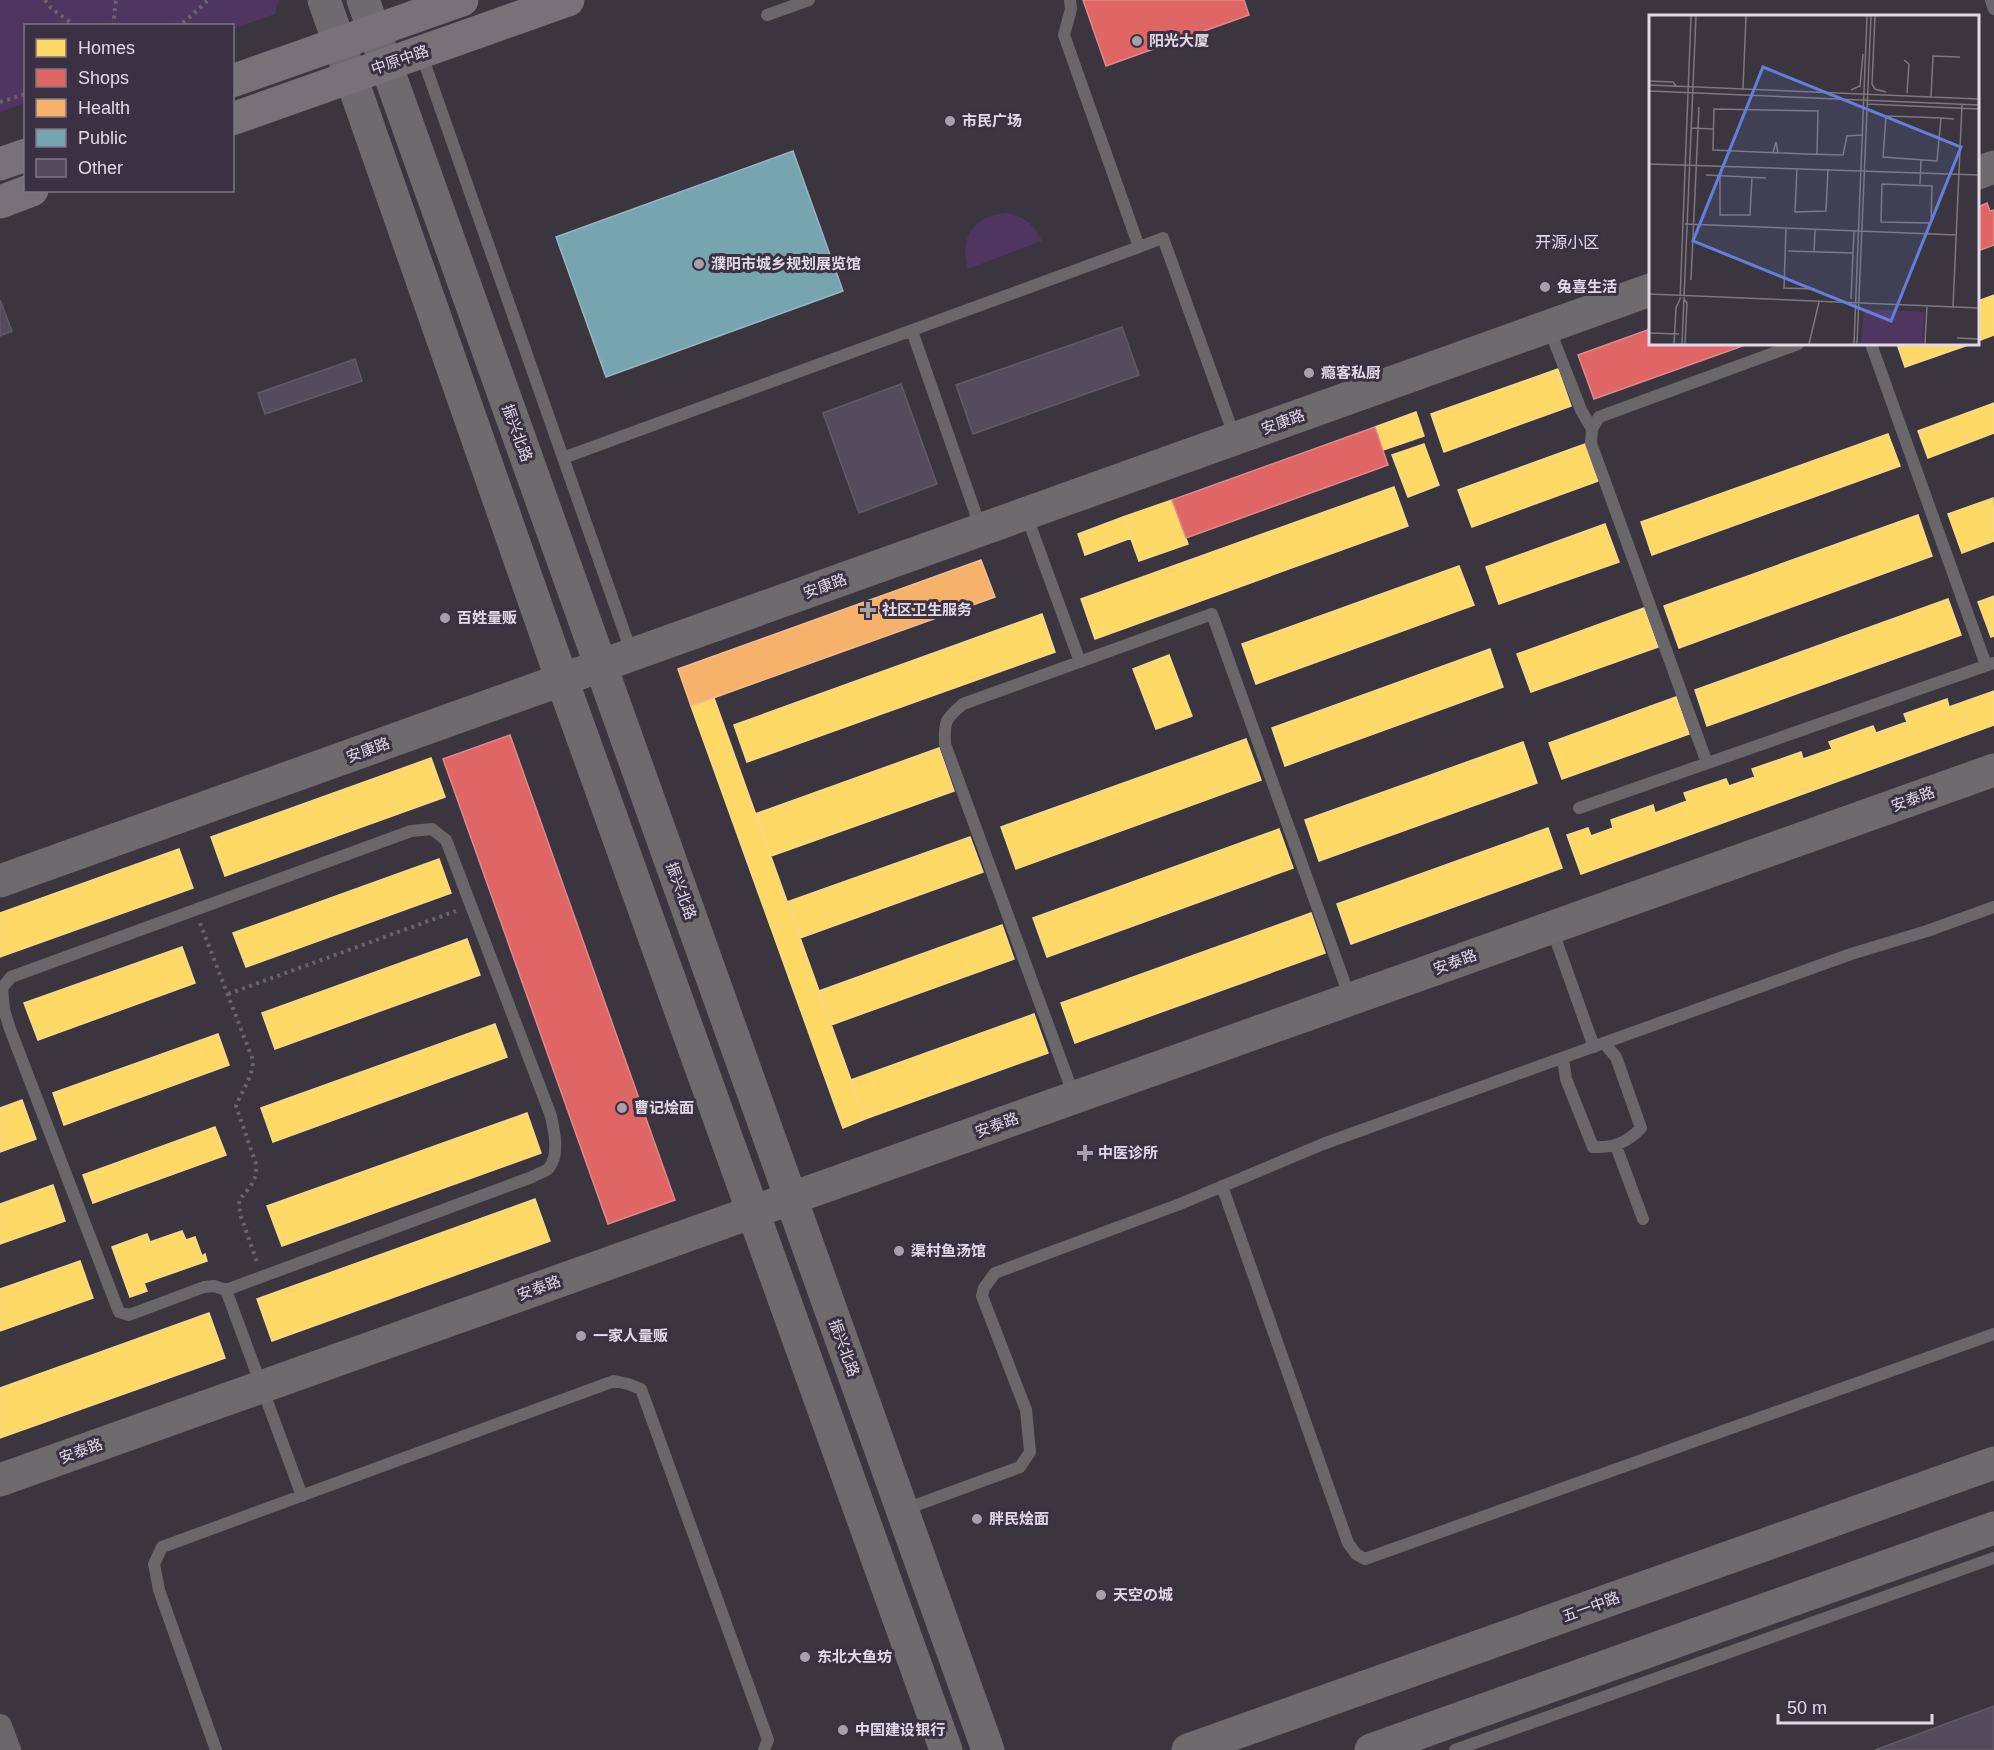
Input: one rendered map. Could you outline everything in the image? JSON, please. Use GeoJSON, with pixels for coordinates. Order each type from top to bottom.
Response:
{"type":"FeatureCollection","features":[{"type":"Feature","properties":{"kind":"main road"},"geometry":{"type":"LineString","coordinates":[[234,80],[462,0]]}},
{"type":"Feature","properties":{"kind":"main road","name":"中原中路"},"geometry":{"type":"LineString","coordinates":[[234,118],[568,0]]}},
{"type":"Feature","properties":{"kind":"main road"},"geometry":{"type":"LineString","coordinates":[[0,164],[24,156]]}},
{"type":"Feature","properties":{"kind":"main road"},"geometry":{"type":"LineString","coordinates":[[0,202],[27,192]]}},
{"type":"Feature","properties":{"kind":"street"},"geometry":{"type":"LineString","coordinates":[[324,0],[562,680],[946,1750]]}},
{"type":"Feature","properties":{"kind":"street","name":"振兴北路"},"geometry":{"type":"LineString","coordinates":[[363,0],[988,1750]]}},
{"type":"Feature","properties":{"kind":"street"},"geometry":{"type":"LineString","coordinates":[[1979,172],[1994,167]]}},
{"type":"Feature","properties":{"kind":"street","name":"安康路"},"geometry":{"type":"LineString","coordinates":[[0,882],[1649,290]]}},
{"type":"Feature","properties":{"kind":"street","name":"安泰路"},"geometry":{"type":"LineString","coordinates":[[0,1480],[1994,770]]}},
{"type":"Feature","properties":{"kind":"street","name":"五一中路"},"geometry":{"type":"LineString","coordinates":[[1188,1750],[1994,1463]]}},
{"type":"Feature","properties":{"kind":"street"},"geometry":{"type":"LineString","coordinates":[[1371,1750],[1994,1528]]}},
{"type":"Feature","properties":{"kind":"street"},"geometry":{"type":"LineString","coordinates":[[0,1726],[9,1750]]}},
{"type":"Feature","properties":{"kind":"lane"},"geometry":{"type":"LineString","coordinates":[[767,15],[809,0]]}},
{"type":"Feature","properties":{"kind":"lane"},"geometry":{"type":"LineString","coordinates":[[1070,0],[1071,9],[1065,35],[1139,247]]}},
{"type":"Feature","properties":{"kind":"lane"},"geometry":{"type":"LineString","coordinates":[[1991,0],[1994,9]]}},
{"type":"Feature","properties":{"kind":"lane"},"geometry":{"type":"LineString","coordinates":[[420,53],[633,655]]}},
{"type":"Feature","properties":{"kind":"lane"},"geometry":{"type":"LineString","coordinates":[[563,458],[1163,238],[1236,439]]}},
{"type":"Feature","properties":{"kind":"lane"},"geometry":{"type":"LineString","coordinates":[[1548,327],[1581,410],[1592,429]]}},
{"type":"Feature","properties":{"kind":"lane"},"geometry":{"type":"LineString","coordinates":[[912,331],[982,530]]}},
{"type":"Feature","properties":{"kind":"lane"},"geometry":{"type":"LineString","coordinates":[[1707,763],[1591,443],[1592,429],[1599,417],[1795,345]]}},
{"type":"Feature","properties":{"kind":"lane"},"geometry":{"type":"LineString","coordinates":[[1579,808],[1990,664],[1871,345]]}},
{"type":"Feature","properties":{"kind":"lane"},"geometry":{"type":"LineString","coordinates":[[1026,514],[1080,662]]}},
{"type":"Feature","properties":{"kind":"lane"},"geometry":{"type":"LineString","coordinates":[[1075,1098],[945,744],[944,726],[948,717],[963,704],[1080,662],[1212,615],[1351,999]]}},
{"type":"Feature","properties":{"kind":"lane"},"geometry":{"type":"LineString","coordinates":[[432,829],[446,840],[551,1116],[555,1140],[554,1156],[548,1169],[532,1177],[226,1290],[214,1286],[204,1287],[129,1315],[119,1312],[10,1029],[4,1010],[2,988],[11,977],[195,910],[411,831],[432,829]]}},
{"type":"Feature","properties":{"kind":"lane"},"geometry":{"type":"LineString","coordinates":[[902,1511],[1020,1467],[1030,1452],[1026,1410],[982,1296],[984,1288],[995,1273],[1222,1186],[1323,1144],[1851,954],[1927,931],[1994,907]]}},
{"type":"Feature","properties":{"kind":"lane"},"geometry":{"type":"LineString","coordinates":[[1551,928],[1599,1045],[1616,1057],[1641,1128],[1631,1138],[1616,1146],[1593,1146],[1566,1079],[1563,1058]]}},
{"type":"Feature","properties":{"kind":"lane"},"geometry":{"type":"LineString","coordinates":[[1616,1146],[1643,1218]]}},
{"type":"Feature","properties":{"kind":"lane"},"geometry":{"type":"LineString","coordinates":[[1222,1186],[1348,1543],[1356,1554],[1365,1559],[1994,1334]]}},
{"type":"Feature","properties":{"kind":"lane"},"geometry":{"type":"LineString","coordinates":[[226,1290],[302,1496]]}},
{"type":"Feature","properties":{"kind":"lane"},"geometry":{"type":"LineString","coordinates":[[216,1750],[159,1590],[154,1564],[162,1548],[614,1381],[641,1389],[768,1740],[764,1750]]}},
{"type":"Feature","properties":{"kind":"lane"},"geometry":{"type":"LineString","coordinates":[[1455,1750],[1994,1558]]}},
{"type":"Feature","properties":{"kind":"path"},"geometry":{"type":"LineString","coordinates":[[45,0],[51,8],[72,24]]}},
{"type":"Feature","properties":{"kind":"path"},"geometry":{"type":"LineString","coordinates":[[112,24],[116,0]]}},
{"type":"Feature","properties":{"kind":"path"},"geometry":{"type":"LineString","coordinates":[[179,24],[208,0]]}},
{"type":"Feature","properties":{"kind":"path"},"geometry":{"type":"LineString","coordinates":[[0,102],[24,95]]}},
{"type":"Feature","properties":{"kind":"path"},"geometry":{"type":"LineString","coordinates":[[228,994],[471,906]]}},
{"type":"Feature","properties":{"kind":"path"},"geometry":{"type":"LineString","coordinates":[[195,910],[253,1060],[249,1080],[236,1106],[257,1172],[255,1180],[239,1200],[240,1214],[262,1277]]}},
{"type":"Feature","properties":{"kind":"shaded area"},"geometry":{"type":"Polygon","coordinates":[[[0,0],[279,0],[275,14],[234,29],[234,24],[24,24],[24,103],[0,112],[0,0]]]}},
{"type":"Feature","properties":{"kind":"shaded area"},"geometry":{"type":"Polygon","coordinates":[[[1007,213],[1028,222],[1042,241],[968,269],[965,247],[972,230],[986,218],[1007,213]]]}},
{"type":"Feature","properties":{"kind":"building: Homes"},"geometry":{"type":"Polygon","coordinates":[[[1994,295],[1994,335],[1979,341],[1979,301],[1994,295]]]}},
{"type":"Feature","properties":{"kind":"building: Homes"},"geometry":{"type":"Polygon","coordinates":[[[1897,345],[1968,345],[1905,367],[1897,345]]]}},
{"type":"Feature","properties":{"kind":"building: Homes"},"geometry":{"type":"Polygon","coordinates":[[[1558,369],[1571,406],[1444,452],[1431,414],[1558,369]]]}},
{"type":"Feature","properties":{"kind":"building: Homes"},"geometry":{"type":"Polygon","coordinates":[[[1994,403],[1994,433],[1928,458],[1918,431],[1994,403]]]}},
{"type":"Feature","properties":{"kind":"building: Homes"},"geometry":{"type":"Polygon","coordinates":[[[1416,412],[1424,436],[1383,450],[1375,427],[1416,412]]]}},
{"type":"Feature","properties":{"kind":"building: Homes"},"geometry":{"type":"Polygon","coordinates":[[[1888,434],[1900,466],[1652,555],[1641,522],[1888,434]]]}},
{"type":"Feature","properties":{"kind":"building: Homes"},"geometry":{"type":"Polygon","coordinates":[[[1424,444],[1439,485],[1408,497],[1392,455],[1424,444]]]}},
{"type":"Feature","properties":{"kind":"building: Homes"},"geometry":{"type":"Polygon","coordinates":[[[1585,444],[1598,481],[1472,527],[1458,490],[1585,444]]]}},
{"type":"Feature","properties":{"kind":"building: Homes"},"geometry":{"type":"Polygon","coordinates":[[[1394,487],[1408,526],[1095,639],[1081,599],[1394,487]]]}},
{"type":"Feature","properties":{"kind":"building: Homes"},"geometry":{"type":"Polygon","coordinates":[[[1993,498],[1994,541],[1962,553],[1948,514],[1993,498]]]}},
{"type":"Feature","properties":{"kind":"building: Homes"},"geometry":{"type":"Polygon","coordinates":[[[1172,500],[1188,544],[1139,561],[1123,517],[1172,500]]]}},
{"type":"Feature","properties":{"kind":"building: Homes"},"geometry":{"type":"Polygon","coordinates":[[[1918,515],[1932,556],[1679,648],[1664,606],[1918,515]]]}},
{"type":"Feature","properties":{"kind":"building: Homes"},"geometry":{"type":"Polygon","coordinates":[[[1123,517],[1131,538],[1085,555],[1078,534],[1123,517]]]}},
{"type":"Feature","properties":{"kind":"building: Homes"},"geometry":{"type":"Polygon","coordinates":[[[1605,524],[1619,562],[1499,604],[1486,567],[1605,524]]]}},
{"type":"Feature","properties":{"kind":"building: Homes"},"geometry":{"type":"Polygon","coordinates":[[[1459,566],[1474,605],[1256,684],[1242,644],[1459,566]]]}},
{"type":"Feature","properties":{"kind":"building: Homes"},"geometry":{"type":"Polygon","coordinates":[[[1994,596],[1994,636],[1991,637],[1978,602],[1994,596]]]}},
{"type":"Feature","properties":{"kind":"building: Homes"},"geometry":{"type":"Polygon","coordinates":[[[1948,599],[1961,635],[1707,726],[1695,690],[1948,599]]]}},
{"type":"Feature","properties":{"kind":"building: Homes"},"geometry":{"type":"Polygon","coordinates":[[[1644,608],[1658,647],[1531,692],[1517,654],[1644,608]]]}},
{"type":"Feature","properties":{"kind":"building: Homes"},"geometry":{"type":"Polygon","coordinates":[[[1042,614],[1055,652],[747,762],[734,725],[1042,614]]]}},
{"type":"Feature","properties":{"kind":"building: Homes"},"geometry":{"type":"Polygon","coordinates":[[[1490,649],[1503,687],[1285,766],[1272,728],[1490,649]]]}},
{"type":"Feature","properties":{"kind":"building: Homes"},"geometry":{"type":"Polygon","coordinates":[[[1169,655],[1192,716],[1156,729],[1133,669],[1169,655]]]}},
{"type":"Feature","properties":{"kind":"building: Homes"},"geometry":{"type":"Polygon","coordinates":[[[1994,691],[1994,725],[1581,874],[1567,835],[1588,828],[1591,836],[1613,828],[1611,820],[1653,805],[1655,813],[1687,801],[1684,793],[1726,779],[1729,786],[1755,777],[1752,769],[1801,752],[1803,759],[1832,749],[1829,742],[1873,726],[1876,733],[1907,722],[1904,714],[1947,699],[1949,707],[1994,691]]]}},
{"type":"Feature","properties":{"kind":"building: Homes"},"geometry":{"type":"Polygon","coordinates":[[[1676,697],[1689,734],[1562,779],[1549,743],[1676,697]]]}},
{"type":"Feature","properties":{"kind":"building: Homes"},"geometry":{"type":"Polygon","coordinates":[[[714,698],[865,1119],[843,1128],[691,706],[714,698]]]}},
{"type":"Feature","properties":{"kind":"building: Homes"},"geometry":{"type":"Polygon","coordinates":[[[1246,739],[1261,780],[1016,869],[1001,827],[1246,739]]]}},
{"type":"Feature","properties":{"kind":"building: Homes"},"geometry":{"type":"Polygon","coordinates":[[[1523,742],[1537,783],[1319,861],[1305,820],[1523,742]]]}},
{"type":"Feature","properties":{"kind":"building: Homes"},"geometry":{"type":"Polygon","coordinates":[[[939,748],[954,791],[771,856],[755,814],[939,748]]]}},
{"type":"Feature","properties":{"kind":"building: Homes"},"geometry":{"type":"Polygon","coordinates":[[[431,758],[445,797],[225,876],[211,837],[431,758]]]}},
{"type":"Feature","properties":{"kind":"building: Homes"},"geometry":{"type":"Polygon","coordinates":[[[1548,828],[1562,868],[1351,944],[1337,904],[1548,828]]]}},
{"type":"Feature","properties":{"kind":"building: Homes"},"geometry":{"type":"Polygon","coordinates":[[[1279,829],[1293,868],[1047,957],[1033,918],[1279,829]]]}},
{"type":"Feature","properties":{"kind":"building: Homes"},"geometry":{"type":"Polygon","coordinates":[[[970,837],[983,872],[800,938],[787,902],[970,837]]]}},
{"type":"Feature","properties":{"kind":"building: Homes"},"geometry":{"type":"Polygon","coordinates":[[[179,849],[193,888],[0,957],[0,913],[179,849]]]}},
{"type":"Feature","properties":{"kind":"building: Homes"},"geometry":{"type":"Polygon","coordinates":[[[439,859],[451,893],[246,967],[233,933],[439,859]]]}},
{"type":"Feature","properties":{"kind":"building: Homes"},"geometry":{"type":"Polygon","coordinates":[[[1311,913],[1325,953],[1075,1043],[1061,1003],[1311,913]]]}},
{"type":"Feature","properties":{"kind":"building: Homes"},"geometry":{"type":"Polygon","coordinates":[[[1002,925],[1014,959],[831,1025],[819,991],[1002,925]]]}},
{"type":"Feature","properties":{"kind":"building: Homes"},"geometry":{"type":"Polygon","coordinates":[[[467,939],[480,975],[275,1049],[262,1013],[467,939]]]}},
{"type":"Feature","properties":{"kind":"building: Homes"},"geometry":{"type":"Polygon","coordinates":[[[182,947],[195,983],[38,1040],[24,1003],[182,947]]]}},
{"type":"Feature","properties":{"kind":"building: Homes"},"geometry":{"type":"Polygon","coordinates":[[[1034,1014],[1048,1053],[865,1119],[851,1080],[1034,1014]]]}},
{"type":"Feature","properties":{"kind":"building: Homes"},"geometry":{"type":"Polygon","coordinates":[[[495,1024],[507,1057],[273,1142],[261,1108],[495,1024]]]}},
{"type":"Feature","properties":{"kind":"building: Homes"},"geometry":{"type":"Polygon","coordinates":[[[218,1034],[229,1065],[64,1125],[53,1093],[218,1034]]]}},
{"type":"Feature","properties":{"kind":"building: Homes"},"geometry":{"type":"Polygon","coordinates":[[[22,1100],[36,1139],[0,1152],[0,1108],[22,1100]]]}},
{"type":"Feature","properties":{"kind":"building: Homes"},"geometry":{"type":"Polygon","coordinates":[[[527,1113],[541,1153],[282,1246],[267,1206],[527,1113]]]}},
{"type":"Feature","properties":{"kind":"building: Homes"},"geometry":{"type":"Polygon","coordinates":[[[215,1127],[226,1155],[93,1203],[83,1175],[215,1127]]]}},
{"type":"Feature","properties":{"kind":"building: Homes"},"geometry":{"type":"Polygon","coordinates":[[[53,1185],[65,1221],[0,1244],[0,1204],[53,1185]]]}},
{"type":"Feature","properties":{"kind":"building: Homes"},"geometry":{"type":"Polygon","coordinates":[[[535,1199],[550,1241],[272,1341],[257,1299],[535,1199]]]}},
{"type":"Feature","properties":{"kind":"building: Homes"},"geometry":{"type":"Polygon","coordinates":[[[182,1231],[186,1240],[195,1237],[202,1256],[205,1254],[207,1261],[144,1283],[147,1291],[130,1297],[112,1247],[147,1234],[150,1242],[182,1231]]]}},
{"type":"Feature","properties":{"kind":"building: Homes"},"geometry":{"type":"Polygon","coordinates":[[[80,1261],[93,1298],[0,1331],[0,1289],[80,1261]]]}},
{"type":"Feature","properties":{"kind":"building: Homes"},"geometry":{"type":"Polygon","coordinates":[[[209,1313],[225,1358],[0,1438],[0,1388],[209,1313]]]}},
{"type":"Feature","properties":{"kind":"building: Shops","name":"阳光大厦"},"geometry":{"type":"Polygon","coordinates":[[[1083,0],[1244,0],[1249,15],[1106,66],[1083,0]]]}},
{"type":"Feature","properties":{"kind":"building: Shops"},"geometry":{"type":"Polygon","coordinates":[[[1987,203],[1990,211],[1994,210],[1994,245],[1979,251],[1979,207],[1987,203]]]}},
{"type":"Feature","properties":{"kind":"building: Shops"},"geometry":{"type":"Polygon","coordinates":[[[1649,329],[1649,345],[1745,345],[1594,399],[1578,355],[1649,329]]]}},
{"type":"Feature","properties":{"kind":"building: Shops"},"geometry":{"type":"Polygon","coordinates":[[[1375,427],[1388,465],[1186,538],[1172,500],[1375,427]]]}},
{"type":"Feature","properties":{"kind":"building: Shops"},"geometry":{"type":"Polygon","coordinates":[[[510,735],[675,1200],[608,1224],[443,759],[510,735]]]}},
{"type":"Feature","properties":{"kind":"building: Health"},"geometry":{"type":"Polygon","coordinates":[[[981,560],[995,597],[691,706],[678,669],[981,560]]]}},
{"type":"Feature","properties":{"kind":"building: Public","name":"濮阳市城乡规划展览馆"},"geometry":{"type":"Polygon","coordinates":[[[793,151],[843,291],[606,377],[556,237],[793,151]]]}},
{"type":"Feature","properties":{"kind":"building: Other"},"geometry":{"type":"Polygon","coordinates":[[[0,300],[12,331],[0,336],[0,300]]]}},
{"type":"Feature","properties":{"kind":"building: Other"},"geometry":{"type":"Polygon","coordinates":[[[1122,327],[1139,375],[973,434],[956,385],[1122,327]]]}},
{"type":"Feature","properties":{"kind":"building: Other"},"geometry":{"type":"Polygon","coordinates":[[[355,359],[362,381],[265,414],[258,393],[355,359]]]}},
{"type":"Feature","properties":{"kind":"building: Other"},"geometry":{"type":"Polygon","coordinates":[[[901,384],[937,484],[859,513],[823,413],[901,384]]]}},
{"type":"Feature","properties":{"kind":"building: Other"},"geometry":{"type":"Polygon","coordinates":[[[1994,1706],[1994,1750],[1875,1750],[1994,1706]]]}},
{"type":"Feature","properties":{"kind":"place","name":"阳光大厦"},"geometry":{"type":"Point","coordinates":[1137,41]}},
{"type":"Feature","properties":{"kind":"place","name":"市民广场"},"geometry":{"type":"Point","coordinates":[950,121]}},
{"type":"Feature","properties":{"kind":"place","name":"濮阳市城乡规划展览馆"},"geometry":{"type":"Point","coordinates":[699,264]}},
{"type":"Feature","properties":{"kind":"place","name":"兔喜生活"},"geometry":{"type":"Point","coordinates":[1545,287]}},
{"type":"Feature","properties":{"kind":"place","name":"瘾客私厨"},"geometry":{"type":"Point","coordinates":[1309,373]}},
{"type":"Feature","properties":{"kind":"place","name":"社区卫生服务"},"geometry":{"type":"Point","coordinates":[868,610]}},
{"type":"Feature","properties":{"kind":"place","name":"百姓量贩"},"geometry":{"type":"Point","coordinates":[445,618]}},
{"type":"Feature","properties":{"kind":"place","name":"曹记烩面"},"geometry":{"type":"Point","coordinates":[622,1108]}},
{"type":"Feature","properties":{"kind":"place","name":"中医诊所"},"geometry":{"type":"Point","coordinates":[1085,1153]}},
{"type":"Feature","properties":{"kind":"place","name":"渠村鱼汤馆"},"geometry":{"type":"Point","coordinates":[899,1251]}},
{"type":"Feature","properties":{"kind":"place","name":"一家人量贩"},"geometry":{"type":"Point","coordinates":[581,1336]}},
{"type":"Feature","properties":{"kind":"place","name":"胖民烩面"},"geometry":{"type":"Point","coordinates":[977,1519]}},
{"type":"Feature","properties":{"kind":"place","name":"天空の城"},"geometry":{"type":"Point","coordinates":[1101,1595]}},
{"type":"Feature","properties":{"kind":"place","name":"东北大鱼坊"},"geometry":{"type":"Point","coordinates":[805,1657]}},
{"type":"Feature","properties":{"kind":"place","name":"中国建设银行"},"geometry":{"type":"Point","coordinates":[843,1730]}},
{"type":"Feature","properties":{"kind":"district","name":"开源小区"},"geometry":{"type":"Point","coordinates":[1567,242]}}]}
